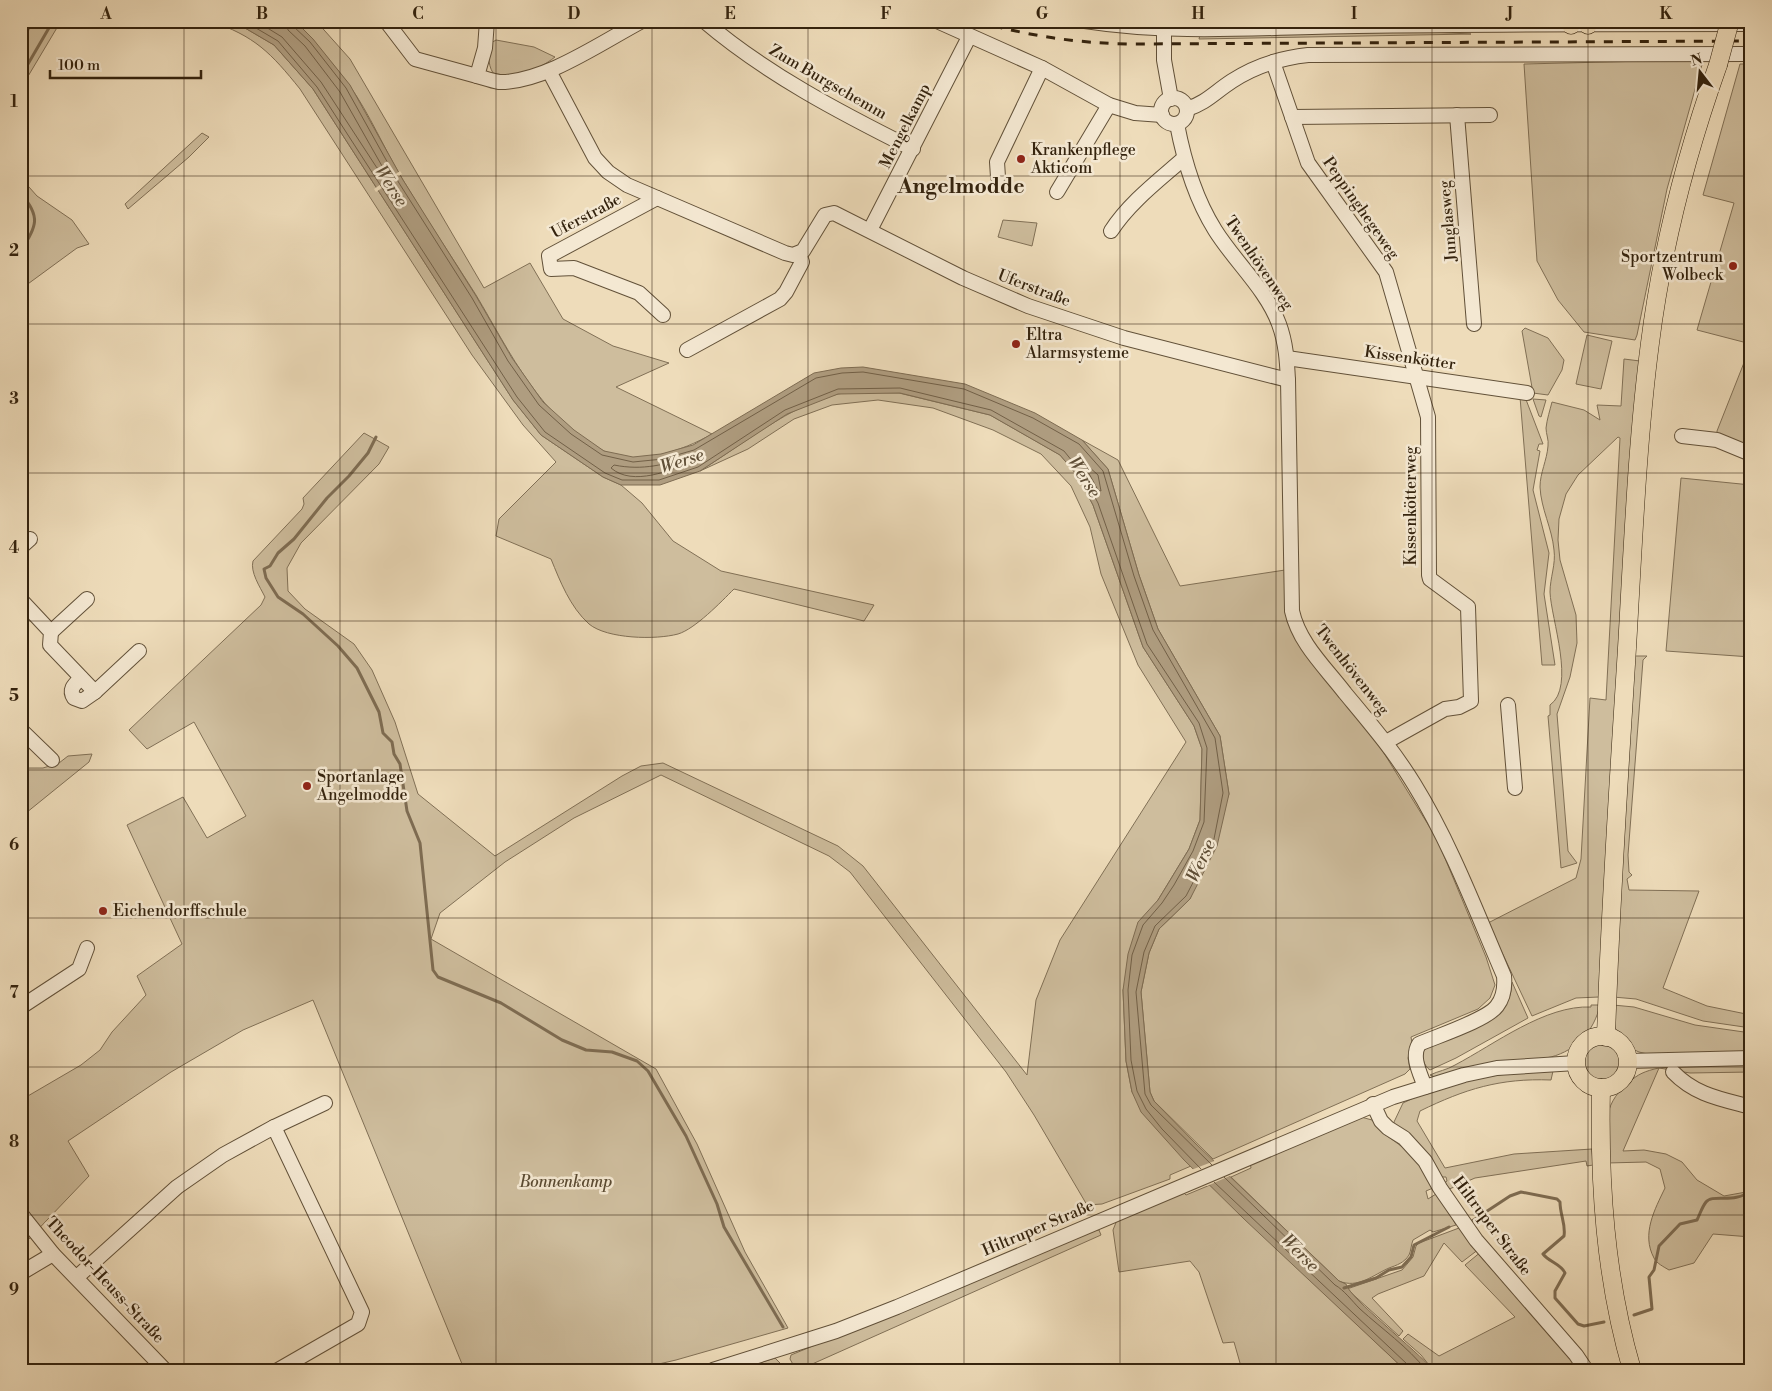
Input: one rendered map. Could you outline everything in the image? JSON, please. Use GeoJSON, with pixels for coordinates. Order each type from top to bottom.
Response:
{"type":"FeatureCollection","features":[{"type":"Feature","properties":{"kind":"main road"},"geometry":{"type":"LineString","coordinates":[[1606,1036],[1608,960],[1629,612],[1640,451],[1650,342],[1660,276],[1684,171],[1730,21]]}},
{"type":"Feature","properties":{"kind":"main road"},"geometry":{"type":"LineString","coordinates":[[1606,1036],[1621,1045],[1628,1061],[1621,1080],[1615,1084],[1600,1088],[1585,1082],[1578,1072],[1576,1063],[1582,1046],[1588,1040],[1606,1036]]}},
{"type":"Feature","properties":{"kind":"main road"},"geometry":{"type":"LineString","coordinates":[[1600,1088],[1600,1140],[1605,1237],[1616,1302],[1632,1370]]}},
{"type":"Feature","properties":{"kind":"street"},"geometry":{"type":"LineString","coordinates":[[386,21],[415,59],[500,82],[543,73],[642,21]]}},
{"type":"Feature","properties":{"kind":"street"},"geometry":{"type":"LineString","coordinates":[[476,76],[485,48],[488,21]]}},
{"type":"Feature","properties":{"kind":"street","name":"Zum Burgschemm"},"geometry":{"type":"LineString","coordinates":[[704,21],[753,58],[869,127],[913,149]]}},
{"type":"Feature","properties":{"kind":"street"},"geometry":{"type":"LineString","coordinates":[[937,21],[1042,68],[1109,105],[1135,113],[1162,115],[1169,123],[1176,124],[1183,120],[1186,109],[1180,100],[1171,99],[1163,104],[1162,115]]}},
{"type":"Feature","properties":{"kind":"street"},"geometry":{"type":"LineString","coordinates":[[1084,21],[1241,30],[1355,24],[1423,23],[1751,24]]}},
{"type":"Feature","properties":{"kind":"street"},"geometry":{"type":"LineString","coordinates":[[1163,25],[1164,60],[1171,99]]}},
{"type":"Feature","properties":{"kind":"street","name":"Mengelkamp"},"geometry":{"type":"LineString","coordinates":[[870,230],[969,36]]}},
{"type":"Feature","properties":{"kind":"street"},"geometry":{"type":"LineString","coordinates":[[1186,109],[1202,105],[1230,82],[1251,70],[1272,62],[1308,56],[1751,54]]}},
{"type":"Feature","properties":{"kind":"street","name":"Peppinghegeweg"},"geometry":{"type":"LineString","coordinates":[[1272,62],[1308,163],[1386,272],[1415,376]]}},
{"type":"Feature","properties":{"kind":"street"},"geometry":{"type":"LineString","coordinates":[[998,177],[997,162],[1042,68]]}},
{"type":"Feature","properties":{"kind":"street","name":"Uferstraße"},"geometry":{"type":"LineString","coordinates":[[543,73],[595,158],[608,172],[627,185],[785,253],[799,254],[803,251],[821,220],[829,213],[838,214],[963,278],[1028,306],[1124,338],[1288,380]]}},
{"type":"Feature","properties":{"kind":"street"},"geometry":{"type":"LineString","coordinates":[[1057,192],[1109,105]]}},
{"type":"Feature","properties":{"kind":"street"},"geometry":{"type":"LineString","coordinates":[[1292,117],[1490,115]]}},
{"type":"Feature","properties":{"kind":"street","name":"Junglasweg"},"geometry":{"type":"LineString","coordinates":[[1457,116],[1474,324]]}},
{"type":"Feature","properties":{"kind":"street","name":"Twenhövenweg"},"geometry":{"type":"LineString","coordinates":[[1176,124],[1184,159],[1200,202],[1215,231],[1266,298],[1279,323],[1287,358],[1292,611],[1295,624],[1306,644],[1386,742],[1414,784],[1446,840],[1504,976],[1502,996],[1496,1008],[1482,1017],[1419,1044],[1415,1050],[1415,1058],[1424,1087]]}},
{"type":"Feature","properties":{"kind":"street"},"geometry":{"type":"LineString","coordinates":[[1111,231],[1118,220],[1146,191],[1184,159]]}},
{"type":"Feature","properties":{"kind":"street","name":"Uferstraße"},"geometry":{"type":"LineString","coordinates":[[657,198],[549,256],[551,270],[574,268],[639,294],[663,315]]}},
{"type":"Feature","properties":{"kind":"street","name":"Uferstraße"},"geometry":{"type":"LineString","coordinates":[[687,350],[780,298],[786,292],[802,262],[799,254]]}},
{"type":"Feature","properties":{"kind":"street","name":"Kissenkötter"},"geometry":{"type":"LineString","coordinates":[[1287,358],[1527,393]]}},
{"type":"Feature","properties":{"kind":"street","name":"Kissenkötterweg"},"geometry":{"type":"LineString","coordinates":[[1386,742],[1445,709],[1460,707],[1471,702],[1468,607],[1430,579],[1429,575],[1428,417],[1415,376]]}},
{"type":"Feature","properties":{"kind":"street"},"geometry":{"type":"LineString","coordinates":[[1682,436],[1717,440],[1751,454]]}},
{"type":"Feature","properties":{"kind":"street"},"geometry":{"type":"LineString","coordinates":[[88,599],[51,632],[50,645],[95,692]]}},
{"type":"Feature","properties":{"kind":"street"},"geometry":{"type":"LineString","coordinates":[[21,600],[51,632]]}},
{"type":"Feature","properties":{"kind":"street"},"geometry":{"type":"LineString","coordinates":[[81,678],[72,687],[71,693],[74,698],[82,701],[95,692],[139,651]]}},
{"type":"Feature","properties":{"kind":"street"},"geometry":{"type":"LineString","coordinates":[[1508,705],[1515,788]]}},
{"type":"Feature","properties":{"kind":"street"},"geometry":{"type":"LineString","coordinates":[[21,730],[52,760]]}},
{"type":"Feature","properties":{"kind":"street"},"geometry":{"type":"LineString","coordinates":[[21,1007],[79,969],[87,948]]}},
{"type":"Feature","properties":{"kind":"street"},"geometry":{"type":"LineString","coordinates":[[1628,1061],[1751,1058]]}},
{"type":"Feature","properties":{"kind":"street","name":"Hiltruper Straße"},"geometry":{"type":"LineString","coordinates":[[713,1370],[845,1328],[1373,1104],[1464,1074],[1497,1068],[1576,1063]]}},
{"type":"Feature","properties":{"kind":"street"},"geometry":{"type":"LineString","coordinates":[[1673,1072],[1685,1084],[1702,1095],[1751,1107]]}},
{"type":"Feature","properties":{"kind":"street"},"geometry":{"type":"LineString","coordinates":[[77,1278],[177,1186],[223,1155],[274,1127],[325,1103]]}},
{"type":"Feature","properties":{"kind":"street","name":"Hiltruper Straße"},"geometry":{"type":"LineString","coordinates":[[1373,1104],[1381,1121],[1404,1138],[1425,1161],[1440,1188],[1476,1240],[1576,1354],[1586,1370]]}},
{"type":"Feature","properties":{"kind":"street"},"geometry":{"type":"LineString","coordinates":[[274,1127],[362,1312],[358,1324],[278,1370]]}},
{"type":"Feature","properties":{"kind":"street","name":"Theodor-Heuss-Straße"},"geometry":{"type":"LineString","coordinates":[[21,1214],[53,1254],[165,1370]]}},
{"type":"Feature","properties":{"kind":"street"},"geometry":{"type":"LineString","coordinates":[[21,1273],[53,1254]]}},
{"type":"Feature","properties":{"kind":"green space"},"geometry":{"type":"Polygon","coordinates":[[[33,21],[61,21],[21,88],[21,47],[33,21]]]}},
{"type":"Feature","properties":{"kind":"green space"},"geometry":{"type":"Polygon","coordinates":[[[210,21],[233,21],[274,45],[313,89],[513,400],[541,435],[603,477],[621,485],[642,503],[673,541],[721,571],[874,605],[864,621],[734,589],[700,621],[678,634],[657,637],[632,637],[607,633],[589,624],[571,602],[551,559],[496,536],[499,519],[556,462],[523,425],[472,355],[300,89],[280,65],[261,47],[239,33],[210,21]]]}},
{"type":"Feature","properties":{"kind":"green space"},"geometry":{"type":"Polygon","coordinates":[[[295,21],[316,21],[350,59],[484,288],[530,263],[563,319],[613,346],[669,363],[616,387],[712,434],[687,446],[659,455],[645,457],[617,456],[582,438],[562,422],[529,383],[515,361],[476,295],[403,180],[357,96],[295,21]]]}},
{"type":"Feature","properties":{"kind":"green space"},"geometry":{"type":"Polygon","coordinates":[[[1430,32],[1471,34],[1199,39],[1200,35],[1430,32]]]}},
{"type":"Feature","properties":{"kind":"green space"},"geometry":{"type":"Polygon","coordinates":[[[496,40],[534,47],[555,57],[541,66],[526,72],[509,75],[493,73],[489,62],[489,55],[491,43],[496,40]]]}},
{"type":"Feature","properties":{"kind":"green space"},"geometry":{"type":"Polygon","coordinates":[[[1703,61],[1667,189],[1637,335],[1635,340],[1584,332],[1558,300],[1537,261],[1524,64],[1703,61]]]}},
{"type":"Feature","properties":{"kind":"green space","name":"Sportzentrum Wolbeck"},"geometry":{"type":"Polygon","coordinates":[[[1740,64],[1751,64],[1751,344],[1697,330],[1734,203],[1703,195],[1740,64]]]}},
{"type":"Feature","properties":{"kind":"green space"},"geometry":{"type":"Polygon","coordinates":[[[202,133],[209,137],[189,157],[128,209],[125,204],[202,133]]]}},
{"type":"Feature","properties":{"kind":"green space"},"geometry":{"type":"Polygon","coordinates":[[[21,178],[37,196],[72,220],[89,244],[77,248],[21,289],[21,178]]]}},
{"type":"Feature","properties":{"kind":"green space"},"geometry":{"type":"Polygon","coordinates":[[[1003,220],[1037,223],[1032,246],[998,237],[1003,220]]]}},
{"type":"Feature","properties":{"kind":"green space"},"geometry":{"type":"Polygon","coordinates":[[[1525,328],[1548,338],[1564,360],[1562,370],[1548,395],[1533,393],[1522,331],[1525,328]]]}},
{"type":"Feature","properties":{"kind":"green space"},"geometry":{"type":"Polygon","coordinates":[[[1587,335],[1612,341],[1601,389],[1576,384],[1587,335]]]}},
{"type":"Feature","properties":{"kind":"green space"},"geometry":{"type":"Polygon","coordinates":[[[1751,345],[1751,455],[1717,440],[1717,431],[1751,345]]]}},
{"type":"Feature","properties":{"kind":"green space"},"geometry":{"type":"Polygon","coordinates":[[[1624,359],[1640,361],[1599,997],[1576,998],[1532,1016],[1488,923],[1576,878],[1581,859],[1590,698],[1606,700],[1620,438],[1618,437],[1578,475],[1566,494],[1559,519],[1558,540],[1560,560],[1576,615],[1577,643],[1570,677],[1557,714],[1568,851],[1577,863],[1561,868],[1548,716],[1550,715],[1550,705],[1558,696],[1562,668],[1550,592],[1554,550],[1542,503],[1540,487],[1548,446],[1546,425],[1552,402],[1584,410],[1600,420],[1597,405],[1621,406],[1624,359]]]}},
{"type":"Feature","properties":{"kind":"green space","name":"Bonnenkamp"},"geometry":{"type":"Polygon","coordinates":[[[853,392],[899,393],[990,415],[1060,455],[1077,475],[1093,505],[1143,647],[1194,726],[1202,749],[1200,820],[1189,849],[1158,900],[1123,990],[1126,1061],[1132,1092],[1191,1166],[1170,1175],[1170,1179],[1102,1204],[1087,1205],[1034,1115],[1006,1072],[850,872],[829,856],[661,775],[574,818],[505,862],[440,913],[431,939],[656,1069],[697,1144],[745,1252],[788,1328],[676,1360],[633,1370],[453,1370],[462,1364],[313,1000],[243,1030],[171,1072],[68,1141],[89,1176],[27,1241],[21,1232],[21,1100],[81,1065],[100,1050],[112,1032],[146,995],[137,976],[182,944],[127,825],[183,797],[207,838],[246,816],[194,722],[147,749],[129,730],[261,605],[265,597],[254,575],[253,561],[302,509],[304,504],[303,498],[364,433],[389,447],[379,464],[301,543],[287,568],[288,591],[305,609],[354,644],[372,670],[395,722],[418,794],[495,856],[622,776],[641,766],[663,763],[838,846],[863,866],[1027,1075],[1036,1000],[1060,940],[1186,742],[1138,665],[1101,574],[1090,527],[1071,486],[1041,454],[993,430],[933,408],[878,400],[832,405],[794,419],[748,449],[700,471],[785,416],[821,399],[853,392]]]}},
{"type":"Feature","properties":{"kind":"green space"},"geometry":{"type":"Polygon","coordinates":[[[1520,397],[1525,397],[1543,444],[1539,444],[1537,450],[1540,451],[1533,490],[1549,553],[1544,594],[1555,665],[1542,665],[1520,397]]]}},
{"type":"Feature","properties":{"kind":"green space"},"geometry":{"type":"Polygon","coordinates":[[[1533,399],[1546,400],[1541,417],[1539,416],[1533,399]]]}},
{"type":"Feature","properties":{"kind":"green space"},"geometry":{"type":"Polygon","coordinates":[[[1082,440],[1118,460],[1180,586],[1285,570],[1289,624],[1379,745],[1437,839],[1486,957],[1495,985],[1490,998],[1478,1009],[1411,1037],[1412,1043],[1408,1058],[1410,1069],[1405,1074],[1213,1159],[1154,1101],[1150,1092],[1141,992],[1149,953],[1159,929],[1190,899],[1229,794],[1220,736],[1158,629],[1139,575],[1108,469],[1082,440]]]}},
{"type":"Feature","properties":{"kind":"green space"},"geometry":{"type":"Polygon","coordinates":[[[1681,478],[1751,485],[1751,657],[1666,651],[1681,478]]]}},
{"type":"Feature","properties":{"kind":"green space"},"geometry":{"type":"Polygon","coordinates":[[[1633,656],[1647,656],[1643,660],[1628,855],[1629,872],[1632,875],[1627,879],[1629,890],[1699,891],[1663,988],[1707,1006],[1751,1015],[1751,1028],[1703,1021],[1636,999],[1613,997],[1633,656]]]}},
{"type":"Feature","properties":{"kind":"green space"},"geometry":{"type":"Polygon","coordinates":[[[92,754],[89,762],[21,817],[21,765],[29,768],[43,768],[59,763],[68,756],[92,754]]]}},
{"type":"Feature","properties":{"kind":"green space"},"geometry":{"type":"Polygon","coordinates":[[[1512,982],[1528,1018],[1456,1058],[1430,1070],[1423,1058],[1424,1050],[1492,1019],[1502,1010],[1509,998],[1512,982]]]}},
{"type":"Feature","properties":{"kind":"green space"},"geometry":{"type":"Polygon","coordinates":[[[1591,1005],[1600,1005],[1589,1031],[1569,1050],[1560,1054],[1435,1077],[1430,1075],[1452,1067],[1538,1019],[1556,1012],[1591,1007],[1591,1005]]]}},
{"type":"Feature","properties":{"kind":"green space"},"geometry":{"type":"Polygon","coordinates":[[[1613,1005],[1634,1007],[1695,1025],[1751,1033],[1751,1052],[1664,1056],[1639,1052],[1630,1047],[1616,1032],[1613,1005]]]}},
{"type":"Feature","properties":{"kind":"green space"},"geometry":{"type":"Polygon","coordinates":[[[1602,1041],[1616,1047],[1622,1061],[1616,1075],[1602,1081],[1588,1075],[1582,1061],[1588,1047],[1602,1041]]]}},
{"type":"Feature","properties":{"kind":"green space"},"geometry":{"type":"Polygon","coordinates":[[[1751,1063],[1751,1072],[1690,1073],[1659,1068],[1659,1066],[1751,1063]]]}},
{"type":"Feature","properties":{"kind":"green space"},"geometry":{"type":"Polygon","coordinates":[[[1659,1068],[1623,1151],[1644,1150],[1666,1154],[1682,1162],[1697,1180],[1724,1196],[1746,1192],[1751,1186],[1751,1237],[1713,1234],[1694,1263],[1669,1270],[1655,1260],[1650,1249],[1649,1240],[1651,1222],[1665,1188],[1660,1169],[1646,1162],[1607,1163],[1606,1129],[1609,1110],[1613,1101],[1619,1092],[1635,1077],[1659,1068]]]}},
{"type":"Feature","properties":{"kind":"green space"},"geometry":{"type":"Polygon","coordinates":[[[1553,1071],[1551,1080],[1499,1083],[1468,1091],[1420,1111],[1417,1121],[1445,1168],[1514,1154],[1592,1149],[1593,1165],[1587,1166],[1586,1161],[1475,1178],[1447,1190],[1444,1183],[1447,1181],[1446,1177],[1438,1177],[1394,1126],[1403,1103],[1439,1088],[1476,1079],[1515,1073],[1553,1071]]]}},
{"type":"Feature","properties":{"kind":"green space"},"geometry":{"type":"Polygon","coordinates":[[[1361,1117],[1372,1120],[1383,1133],[1408,1151],[1420,1163],[1433,1188],[1426,1191],[1428,1199],[1436,1194],[1440,1196],[1456,1225],[1433,1232],[1430,1230],[1413,1240],[1409,1255],[1405,1260],[1365,1280],[1346,1283],[1339,1281],[1231,1177],[1251,1168],[1250,1162],[1361,1117]]]}},
{"type":"Feature","properties":{"kind":"green space"},"geometry":{"type":"Polygon","coordinates":[[[1210,1185],[1405,1370],[1242,1370],[1234,1342],[1223,1343],[1199,1272],[1190,1261],[1119,1272],[1113,1230],[1117,1220],[1183,1192],[1186,1195],[1210,1185]]]}},
{"type":"Feature","properties":{"kind":"green space"},"geometry":{"type":"Polygon","coordinates":[[[1459,1228],[1479,1249],[1462,1262],[1444,1243],[1424,1276],[1372,1298],[1403,1331],[1399,1336],[1347,1289],[1402,1270],[1413,1257],[1416,1246],[1419,1243],[1459,1228]]]}},
{"type":"Feature","properties":{"kind":"green space"},"geometry":{"type":"Polygon","coordinates":[[[1093,1230],[1099,1230],[1101,1235],[810,1365],[812,1370],[796,1370],[790,1359],[791,1355],[1093,1230]]]}},
{"type":"Feature","properties":{"kind":"green space"},"geometry":{"type":"Polygon","coordinates":[[[1482,1251],[1582,1370],[1433,1370],[1421,1355],[1403,1339],[1408,1334],[1439,1356],[1515,1317],[1465,1265],[1482,1251]]]}},
{"type":"Feature","properties":{"kind":"green space"},"geometry":{"type":"Polygon","coordinates":[[[775,1358],[787,1370],[737,1370],[775,1358]]]}},
{"type":"Feature","properties":{"kind":"water","name":"Werse"},"geometry":{"type":"Polygon","coordinates":[[[233,21],[295,21],[313,39],[350,85],[403,180],[476,296],[512,358],[543,402],[574,430],[604,451],[633,457],[661,454],[693,445],[814,373],[841,368],[863,367],[965,384],[1035,413],[1082,440],[1108,469],[1139,575],[1158,629],[1220,736],[1229,794],[1217,846],[1190,899],[1159,929],[1149,953],[1141,992],[1150,1092],[1154,1101],[1195,1143],[1339,1281],[1346,1284],[1350,1291],[1371,1313],[1433,1370],[1405,1370],[1184,1160],[1141,1112],[1132,1092],[1126,1061],[1123,990],[1128,954],[1138,922],[1158,900],[1169,882],[1189,849],[1200,820],[1202,749],[1194,726],[1143,647],[1093,505],[1077,475],[1060,455],[990,415],[900,393],[838,394],[787,414],[700,471],[660,485],[621,485],[603,477],[541,435],[513,400],[313,89],[274,45],[233,21]]]}},
{"type":"Feature","properties":{"kind":"pier"},"geometry":{"type":"Polygon","coordinates":[[[400,171],[402,174],[376,192],[374,189],[400,171]]]}},
{"type":"Feature","properties":{"kind":"pier"},"geometry":{"type":"Polygon","coordinates":[[[1217,1160],[1232,1175],[1207,1186],[1191,1170],[1217,1160]]]}},
{"type":"Feature","properties":{"kind":"waterway"},"geometry":{"type":"LineString","coordinates":[[21,76],[53,21]]}},
{"type":"Feature","properties":{"kind":"waterway"},"geometry":{"type":"LineString","coordinates":[[21,194],[34,215],[31,235],[21,250]]}},
{"type":"Feature","properties":{"kind":"waterway"},"geometry":{"type":"LineString","coordinates":[[376,437],[368,453],[349,476],[327,498],[294,539],[278,553],[270,566],[264,569],[266,578],[278,597],[303,614],[338,646],[357,668],[379,712],[383,733],[392,742],[394,754],[400,764],[407,811],[420,843],[433,970],[438,977],[501,1003],[562,1040],[586,1050],[612,1052],[637,1061],[648,1071],[686,1136],[717,1204],[724,1227],[783,1327]]}},
{"type":"Feature","properties":{"kind":"waterway"},"geometry":{"type":"LineString","coordinates":[[1634,1315],[1652,1309],[1649,1277],[1654,1270],[1659,1246],[1680,1224],[1697,1220],[1706,1202],[1709,1200],[1738,1197],[1751,1190]]}},
{"type":"Feature","properties":{"kind":"waterway"},"geometry":{"type":"LineString","coordinates":[[1472,1221],[1510,1196],[1521,1192],[1557,1199],[1560,1202],[1564,1236],[1543,1254],[1561,1267],[1565,1273],[1555,1291],[1555,1298],[1578,1324],[1584,1326],[1604,1322]]}},
{"type":"Feature","properties":{"kind":"waterway"},"geometry":{"type":"LineString","coordinates":[[1344,1288],[1376,1278],[1389,1270],[1402,1267],[1411,1257],[1414,1245],[1449,1227]]}},
{"type":"Feature","properties":{"kind":"railway"},"geometry":{"type":"LineString","coordinates":[[976,21],[1052,38],[1130,44],[1751,41]]}},
{"type":"Feature","properties":{"kind":"place","name":"Krankenpflege Akticom"},"geometry":{"type":"Point","coordinates":[1021,159]}},
{"type":"Feature","properties":{"kind":"place","name":"Sportzentrum Wolbeck"},"geometry":{"type":"Point","coordinates":[1733,266]}},
{"type":"Feature","properties":{"kind":"place","name":"Eltra Alarmsysteme"},"geometry":{"type":"Point","coordinates":[1016,344]}},
{"type":"Feature","properties":{"kind":"place","name":"Sportanlage Angelmodde"},"geometry":{"type":"Point","coordinates":[307,786]}},
{"type":"Feature","properties":{"kind":"place","name":"Eichendorffschule"},"geometry":{"type":"Point","coordinates":[103,911]}},
{"type":"Feature","properties":{"kind":"district","name":"Angelmodde"},"geometry":{"type":"Point","coordinates":[961,187]}}]}
